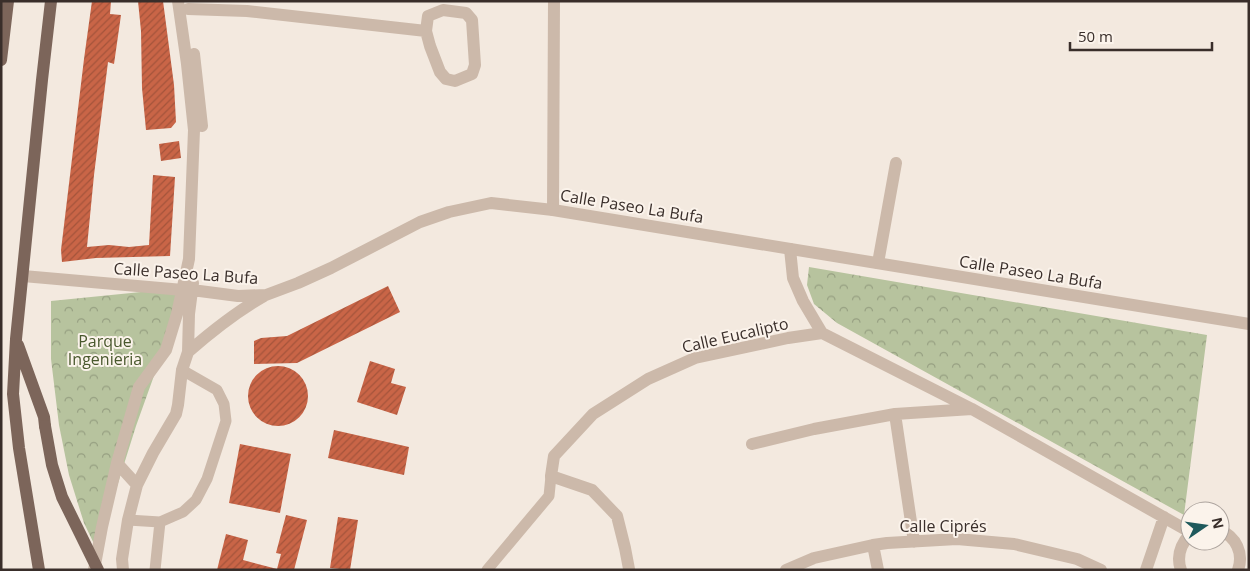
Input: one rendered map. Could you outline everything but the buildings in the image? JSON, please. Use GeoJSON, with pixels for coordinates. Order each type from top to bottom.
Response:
{"type":"FeatureCollection","features":[{"type":"Feature","properties":{"kind":"main road"},"geometry":{"type":"LineString","coordinates":[[1,60],[8,1]]}},
{"type":"Feature","properties":{"kind":"main road"},"geometry":{"type":"LineString","coordinates":[[39,570],[16,425],[13,394],[16,339],[51,1]]}},
{"type":"Feature","properties":{"kind":"main road"},"geometry":{"type":"LineString","coordinates":[[16,339],[44,417],[52,465],[62,496],[96,570]]}},
{"type":"Feature","properties":{"kind":"street"},"geometry":{"type":"LineString","coordinates":[[553,210],[554,1]]}},
{"type":"Feature","properties":{"kind":"street"},"geometry":{"type":"LineString","coordinates":[[123,570],[122,560],[128,520],[137,485],[176,414],[182,370],[188,352],[188,290],[194,130],[187,64],[184,4],[426,31]]}},
{"type":"Feature","properties":{"kind":"street"},"geometry":{"type":"LineString","coordinates":[[442,10],[466,13],[472,20],[475,65],[472,74],[455,81],[446,79],[440,72],[426,31],[428,16],[442,10]]}},
{"type":"Feature","properties":{"kind":"street"},"geometry":{"type":"LineString","coordinates":[[878,263],[896,163]]}},
{"type":"Feature","properties":{"kind":"street","name":"Calle Paseo La Bufa"},"geometry":{"type":"LineString","coordinates":[[23,276],[238,296],[266,295],[331,268],[358,252],[420,222],[448,212],[490,203],[553,210],[1249,324]]}},
{"type":"Feature","properties":{"kind":"street","name":"Calle Eucalipto"},"geometry":{"type":"LineString","coordinates":[[551,476],[554,456],[593,414],[648,379],[694,358],[788,338],[822,333],[803,301],[793,278],[790,249]]}},
{"type":"Feature","properties":{"kind":"street"},"geometry":{"type":"LineString","coordinates":[[96,570],[102,527],[117,463],[139,387],[166,350],[188,290]]}},
{"type":"Feature","properties":{"kind":"street"},"geometry":{"type":"LineString","coordinates":[[188,352],[225,321],[266,295]]}},
{"type":"Feature","properties":{"kind":"street"},"geometry":{"type":"LineString","coordinates":[[822,333],[972,409],[1180,527]]}},
{"type":"Feature","properties":{"kind":"street"},"geometry":{"type":"LineString","coordinates":[[752,444],[814,429],[895,414],[972,409]]}},
{"type":"Feature","properties":{"kind":"street"},"geometry":{"type":"LineString","coordinates":[[895,414],[914,542]]}},
{"type":"Feature","properties":{"kind":"street"},"geometry":{"type":"LineString","coordinates":[[117,463],[137,485]]}},
{"type":"Feature","properties":{"kind":"street"},"geometry":{"type":"LineString","coordinates":[[551,476],[592,490],[616,516],[629,569]]}},
{"type":"Feature","properties":{"kind":"street"},"geometry":{"type":"LineString","coordinates":[[1146,570],[1164,517]]}},
{"type":"Feature","properties":{"kind":"street"},"geometry":{"type":"LineString","coordinates":[[1230,536],[1240,554],[1238,570]]}},
{"type":"Feature","properties":{"kind":"street","name":"Calle Ciprés"},"geometry":{"type":"LineString","coordinates":[[786,570],[814,558],[873,545],[957,540],[1014,544],[1077,559],[1101,570]]}},
{"type":"Feature","properties":{"kind":"street"},"geometry":{"type":"LineString","coordinates":[[873,545],[878,570]]}},
{"type":"Feature","properties":{"kind":"street"},"geometry":{"type":"LineString","coordinates":[[1180,548],[1178,558],[1181,570]]}},
{"type":"Feature","properties":{"kind":"lane"},"geometry":{"type":"LineString","coordinates":[[128,520],[160,522],[183,512],[196,500],[208,479],[226,421],[224,404],[217,390],[182,370]]}},
{"type":"Feature","properties":{"kind":"lane","name":"Calle Eucalipto"},"geometry":{"type":"LineString","coordinates":[[487,570],[549,496],[551,476]]}},
{"type":"Feature","properties":{"kind":"lane"},"geometry":{"type":"LineString","coordinates":[[155,570],[160,522]]}},
{"type":"Feature","properties":{"kind":"green space"},"geometry":{"type":"Polygon","coordinates":[[[809,267],[1207,335],[1186,501],[1180,501],[1180,513],[837,323],[814,304],[807,285],[809,267]]]}},
{"type":"Feature","properties":{"kind":"green space","name":"Parque Ingenieria"},"geometry":{"type":"Polygon","coordinates":[[[181,288],[170,331],[136,426],[97,550],[84,523],[69,475],[59,425],[51,359],[51,301],[181,288]]]}}]}
